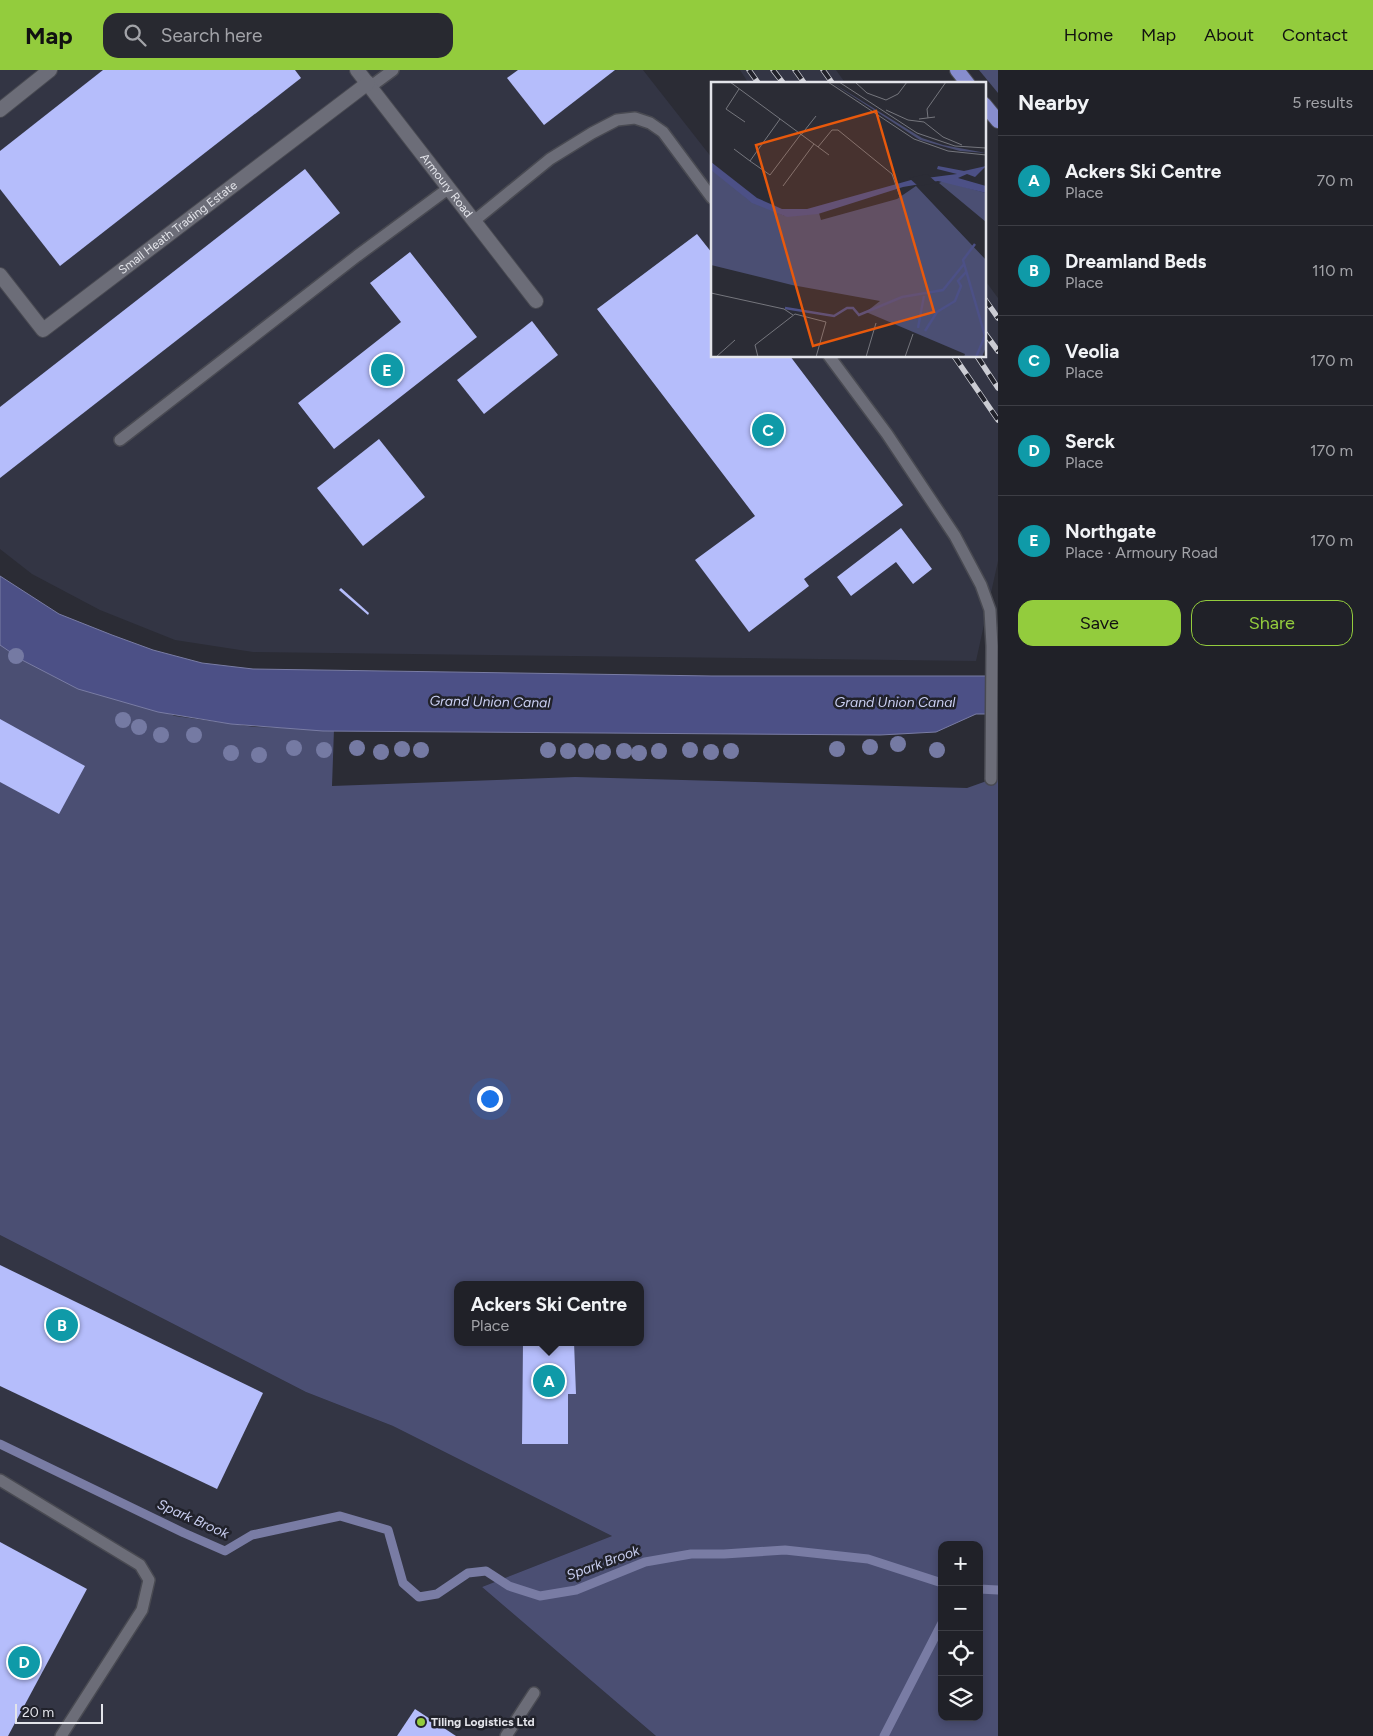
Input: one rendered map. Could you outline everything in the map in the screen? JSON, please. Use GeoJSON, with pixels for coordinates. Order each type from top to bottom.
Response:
{"type":"FeatureCollection","features":[{"type":"Feature","properties":{"kind":"highway"},"geometry":{"type":"LineString","coordinates":[[957,70],[966,82]]}},
{"type":"Feature","properties":{"kind":"highway"},"geometry":{"type":"LineString","coordinates":[[986,106],[998,121]]}},
{"type":"Feature","properties":{"kind":"street"},"geometry":{"type":"LineString","coordinates":[[0,110],[50,70]]}},
{"type":"Feature","properties":{"kind":"street","name":"Armoury Road"},"geometry":{"type":"LineString","coordinates":[[357,70],[536,301]]}},
{"type":"Feature","properties":{"kind":"street","name":"Small Heath Trading Estate"},"geometry":{"type":"LineString","coordinates":[[0,275],[44,330],[369,85]]}},
{"type":"Feature","properties":{"kind":"lane"},"geometry":{"type":"LineString","coordinates":[[369,85],[393,70]]}},
{"type":"Feature","properties":{"kind":"lane"},"geometry":{"type":"LineString","coordinates":[[474,221],[550,159],[617,120],[635,118],[650,123],[663,132],[711,197]]}},
{"type":"Feature","properties":{"kind":"lane"},"geometry":{"type":"LineString","coordinates":[[120,440],[357,256],[449,188]]}},
{"type":"Feature","properties":{"kind":"lane"},"geometry":{"type":"LineString","coordinates":[[830,358],[887,434],[954,536],[982,585],[994,615],[991,779]]}},
{"type":"Feature","properties":{"kind":"lane"},"geometry":{"type":"LineString","coordinates":[[0,1480],[140,1565],[149,1580],[142,1610],[61,1736]]}},
{"type":"Feature","properties":{"kind":"lane"},"geometry":{"type":"LineString","coordinates":[[506,1736],[534,1693]]}},
{"type":"Feature","properties":{"kind":"shaded area"},"geometry":{"type":"Polygon","coordinates":[[[0,70],[643,70],[711,157],[711,358],[986,358],[986,282],[998,298],[998,561],[976,661],[253,652],[175,640],[100,610],[32,574],[0,549],[0,70]]]}},
{"type":"Feature","properties":{"kind":"shaded area"},"geometry":{"type":"Polygon","coordinates":[[[740,70],[836,70],[845,82],[748,82],[740,70]]]}},
{"type":"Feature","properties":{"kind":"shaded area"},"geometry":{"type":"Polygon","coordinates":[[[979,70],[998,70],[998,93],[979,70]]]}},
{"type":"Feature","properties":{"kind":"shaded area"},"geometry":{"type":"Polygon","coordinates":[[[0,636],[67,675],[175,716],[255,727],[334,729],[332,786],[575,777],[967,788],[998,777],[998,1736],[656,1736],[482,1587],[612,1536],[393,1426],[306,1392],[0,1235],[0,636]]]}},
{"type":"Feature","properties":{"kind":"shaded area"},"geometry":{"type":"Polygon","coordinates":[[[0,1235],[306,1392],[393,1426],[612,1536],[482,1587],[656,1736],[0,1736],[0,1235]]]}},
{"type":"Feature","properties":{"kind":"water","name":"Grand Union Canal"},"geometry":{"type":"Polygon","coordinates":[[[0,576],[59,614],[153,650],[202,663],[253,669],[712,676],[998,676],[998,714],[976,714],[936,732],[880,735],[323,731],[231,724],[158,712],[78,689],[22,660],[0,645],[0,576]]]}},
{"type":"Feature","properties":{"kind":"building"},"geometry":{"type":"Polygon","coordinates":[[[103,70],[295,70],[301,78],[60,266],[0,189],[0,151],[103,70]]]}},
{"type":"Feature","properties":{"kind":"building"},"geometry":{"type":"Polygon","coordinates":[[[518,70],[615,70],[544,125],[507,78],[518,70]]]}},
{"type":"Feature","properties":{"kind":"building"},"geometry":{"type":"Polygon","coordinates":[[[305,169],[340,213],[0,478],[0,407],[305,169]]]}},
{"type":"Feature","properties":{"kind":"building"},"geometry":{"type":"Polygon","coordinates":[[[697,234],[711,252],[711,358],[792,358],[903,505],[804,579],[809,586],[749,632],[695,560],[755,516],[597,309],[697,234]]]}},
{"type":"Feature","properties":{"kind":"building"},"geometry":{"type":"Polygon","coordinates":[[[410,252],[477,337],[334,449],[298,403],[401,322],[370,283],[410,252]]]}},
{"type":"Feature","properties":{"kind":"building"},"geometry":{"type":"Polygon","coordinates":[[[532,321],[558,355],[484,414],[457,380],[532,321]]]}},
{"type":"Feature","properties":{"kind":"building"},"geometry":{"type":"Polygon","coordinates":[[[379,439],[425,497],[363,546],[317,488],[379,439]]]}},
{"type":"Feature","properties":{"kind":"building"},"geometry":{"type":"Polygon","coordinates":[[[901,528],[932,569],[913,584],[896,562],[851,596],[837,577],[901,528]]]}},
{"type":"Feature","properties":{"kind":"building"},"geometry":{"type":"Polygon","coordinates":[[[341,588],[369,613],[368,615],[339,590],[341,588]]]}},
{"type":"Feature","properties":{"kind":"building"},"geometry":{"type":"Polygon","coordinates":[[[0,719],[85,766],[59,814],[0,782],[0,719]]]}},
{"type":"Feature","properties":{"kind":"building"},"geometry":{"type":"Polygon","coordinates":[[[0,1265],[263,1393],[217,1489],[0,1386],[0,1265]]]}},
{"type":"Feature","properties":{"kind":"building"},"geometry":{"type":"Polygon","coordinates":[[[523,1346],[574,1346],[576,1394],[568,1394],[568,1444],[522,1444],[523,1346]]]}},
{"type":"Feature","properties":{"kind":"building"},"geometry":{"type":"Polygon","coordinates":[[[0,1542],[87,1589],[8,1736],[0,1736],[0,1542]]]}},
{"type":"Feature","properties":{"kind":"building","name":"Tiling Logistics Ltd"},"geometry":{"type":"Polygon","coordinates":[[[415,1709],[456,1736],[397,1736],[415,1709]]]}},
{"type":"Feature","properties":{"kind":"waterway","name":"Spark Brook"},"geometry":{"type":"LineString","coordinates":[[0,1444],[225,1551],[252,1535],[340,1516],[388,1530],[403,1583],[419,1597],[437,1594],[468,1573],[486,1571],[509,1586],[540,1596],[576,1590],[645,1562],[691,1554],[785,1550],[868,1559],[938,1582]]}},
{"type":"Feature","properties":{"kind":"waterway","name":"Spark Brook"},"geometry":{"type":"LineString","coordinates":[[983,1589],[998,1590]]}},
{"type":"Feature","properties":{"kind":"waterway"},"geometry":{"type":"LineString","coordinates":[[884,1736],[938,1631]]}},
{"type":"Feature","properties":{"kind":"railway"},"geometry":{"type":"LineString","coordinates":[[749,70],[758,82]]}},
{"type":"Feature","properties":{"kind":"railway"},"geometry":{"type":"LineString","coordinates":[[773,70],[782,82]]}},
{"type":"Feature","properties":{"kind":"railway"},"geometry":{"type":"LineString","coordinates":[[795,70],[804,82]]}},
{"type":"Feature","properties":{"kind":"railway"},"geometry":{"type":"LineString","coordinates":[[823,70],[832,82]]}},
{"type":"Feature","properties":{"kind":"railway"},"geometry":{"type":"LineString","coordinates":[[986,301],[998,318]]}},
{"type":"Feature","properties":{"kind":"railway"},"geometry":{"type":"LineString","coordinates":[[986,335],[998,351]]}},
{"type":"Feature","properties":{"kind":"railway"},"geometry":{"type":"LineString","coordinates":[[955,358],[998,420]]}},
{"type":"Feature","properties":{"kind":"railway"},"geometry":{"type":"LineString","coordinates":[[978,358],[998,388]]}},
{"type":"Feature","properties":{"kind":"place","name":"Northgate"},"geometry":{"type":"Point","coordinates":[387,370]}},
{"type":"Feature","properties":{"kind":"place","name":"Veolia"},"geometry":{"type":"Point","coordinates":[768,430]}},
{"type":"Feature","properties":{"kind":"place","name":"Dreamland Beds"},"geometry":{"type":"Point","coordinates":[62,1325]}},
{"type":"Feature","properties":{"kind":"place","name":"Ackers Ski Centre"},"geometry":{"type":"Point","coordinates":[549,1381]}},
{"type":"Feature","properties":{"kind":"place","name":"Serck"},"geometry":{"type":"Point","coordinates":[24,1662]}},
{"type":"Feature","properties":{"kind":"place","name":"Tiling Logistics Ltd"},"geometry":{"type":"Point","coordinates":[421,1722]}}]}
